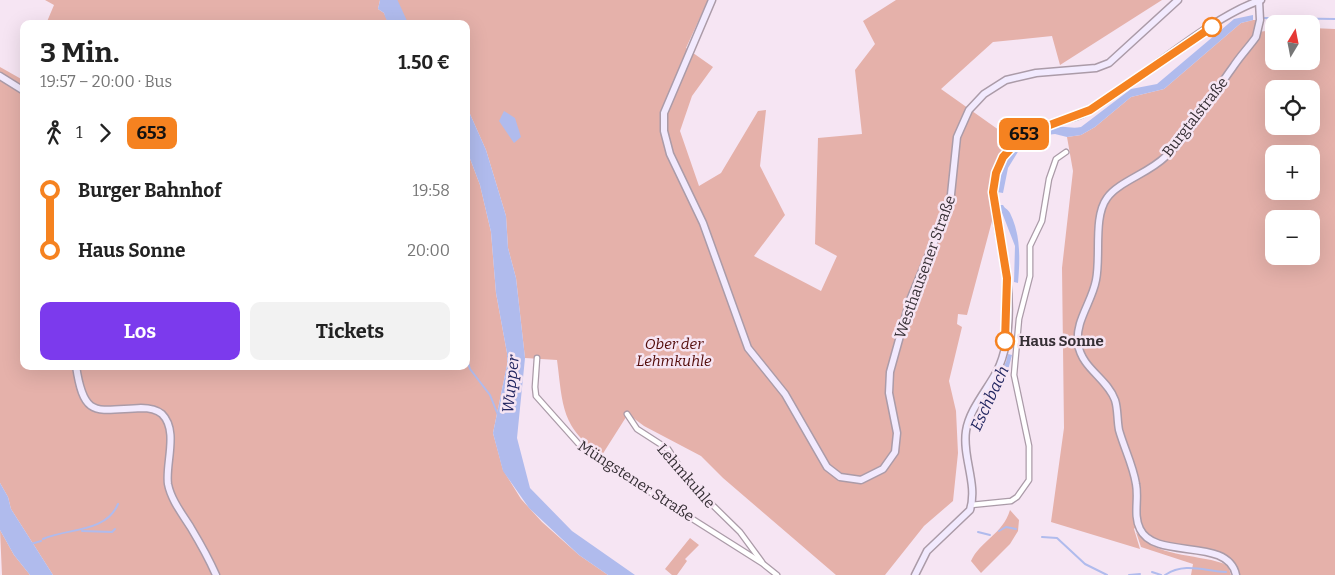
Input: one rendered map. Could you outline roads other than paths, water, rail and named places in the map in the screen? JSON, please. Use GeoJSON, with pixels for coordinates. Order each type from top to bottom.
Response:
{"type":"FeatureCollection","features":[{"type":"Feature","properties":{"kind":"main road","name":"Westhausener Straße"},"geometry":{"type":"LineString","coordinates":[[712,0],[664,113],[664,131],[670,154],[703,224],[743,337],[751,353],[785,394],[827,467],[843,478],[864,479],[883,469],[895,452],[897,433],[889,393],[890,372],[910,300],[950,204],[956,137],[969,110],[984,94],[1006,80],[1036,72],[1096,68],[1109,63],[1178,0]]}},
{"type":"Feature","properties":{"kind":"main road","name":"Burgtalstraße"},"geometry":{"type":"LineString","coordinates":[[1236,575],[1232,565],[1222,557],[1158,543],[1142,532],[1136,516],[1136,482],[1120,432],[1116,404],[1108,388],[1082,357],[1078,337],[1080,324],[1096,280],[1100,218],[1105,201],[1114,190],[1149,170],[1168,154],[1255,39],[1260,17],[1260,0]]}},
{"type":"Feature","properties":{"kind":"main road"},"geometry":{"type":"LineString","coordinates":[[915,575],[927,551],[965,516],[973,505],[966,432],[970,418],[1000,364],[1006,333],[1007,278],[993,192],[996,173],[1003,157],[1023,135],[1090,110],[1202,33],[1246,6],[1260,0]]}},
{"type":"Feature","properties":{"kind":"main road"},"geometry":{"type":"LineString","coordinates":[[0,76],[20,88]]}},
{"type":"Feature","properties":{"kind":"main road"},"geometry":{"type":"LineString","coordinates":[[77,370],[82,394],[91,407],[102,411],[150,408],[159,412],[166,419],[170,431],[168,478],[170,491],[216,575]]}},
{"type":"Feature","properties":{"kind":"street"},"geometry":{"type":"LineString","coordinates":[[973,505],[1011,501],[1026,486],[1030,476],[1029,446],[1014,376],[1019,319],[1030,276],[1030,246],[1042,221],[1049,178],[1056,159],[1066,152]]}},
{"type":"Feature","properties":{"kind":"street","name":"Müngstener Straße"},"geometry":{"type":"LineString","coordinates":[[537,358],[534,387],[536,396],[578,445],[762,563],[777,575]]}},
{"type":"Feature","properties":{"kind":"street","name":"Lehmkuhle"},"geometry":{"type":"LineString","coordinates":[[627,414],[637,429],[668,450],[690,483],[740,532],[754,548],[762,563]]}},
{"type":"Feature","properties":{"kind":"water"},"geometry":{"type":"Polygon","coordinates":[[[380,0],[395,0],[402,20],[387,20],[384,13],[378,9],[380,0]]]}},
{"type":"Feature","properties":{"kind":"water"},"geometry":{"type":"Polygon","coordinates":[[[1253,15],[1253,20],[1241,23],[1164,89],[1131,97],[1095,127],[1081,135],[1067,137],[1055,134],[1039,136],[1028,143],[1019,150],[1008,168],[1003,193],[997,192],[1003,168],[1015,148],[1024,139],[1045,128],[1081,127],[1131,89],[1157,84],[1234,19],[1253,15]]]}},
{"type":"Feature","properties":{"kind":"water"},"geometry":{"type":"Polygon","coordinates":[[[504,111],[515,118],[521,137],[514,143],[499,121],[504,111]]]}},
{"type":"Feature","properties":{"kind":"water"},"geometry":{"type":"Polygon","coordinates":[[[470,114],[486,150],[506,216],[508,248],[516,278],[525,358],[517,438],[530,488],[572,531],[635,575],[608,575],[579,555],[529,508],[503,471],[493,433],[507,365],[507,353],[496,293],[491,232],[480,185],[470,159],[470,114]]]}},
{"type":"Feature","properties":{"kind":"water"},"geometry":{"type":"Polygon","coordinates":[[[999,205],[1005,207],[1014,221],[1018,239],[1018,283],[1014,282],[1015,246],[999,205]]]}},
{"type":"Feature","properties":{"kind":"water"},"geometry":{"type":"Polygon","coordinates":[[[1008,354],[1012,355],[1007,374],[987,406],[982,404],[1006,362],[1008,354]]]}},
{"type":"Feature","properties":{"kind":"water"},"geometry":{"type":"Polygon","coordinates":[[[0,483],[8,497],[11,509],[53,575],[30,575],[14,555],[0,530],[0,483]]]}},
{"type":"Feature","properties":{"kind":"waterway","name":"Wupper"},"geometry":{"type":"LineString","coordinates":[[392,0],[401,20]]}},
{"type":"Feature","properties":{"kind":"waterway","name":"Eschbach"},"geometry":{"type":"LineString","coordinates":[[1263,18],[1335,19]]}},
{"type":"Feature","properties":{"kind":"waterway"},"geometry":{"type":"LineString","coordinates":[[470,369],[490,395],[498,415]]}},
{"type":"Feature","properties":{"kind":"waterway"},"geometry":{"type":"LineString","coordinates":[[43,539],[95,525],[105,520],[118,504]]}},
{"type":"Feature","properties":{"kind":"waterway"},"geometry":{"type":"LineString","coordinates":[[999,531],[1006,527],[1016,529]]}},
{"type":"Feature","properties":{"kind":"waterway"},"geometry":{"type":"LineString","coordinates":[[82,531],[112,532],[115,529]]}},
{"type":"Feature","properties":{"kind":"waterway"},"geometry":{"type":"LineString","coordinates":[[978,532],[990,535]]}},
{"type":"Feature","properties":{"kind":"waterway"},"geometry":{"type":"LineString","coordinates":[[1042,537],[1057,538],[1085,564],[1107,575]]}},
{"type":"Feature","properties":{"kind":"waterway"},"geometry":{"type":"LineString","coordinates":[[31,544],[41,541]]}},
{"type":"Feature","properties":{"kind":"waterway"},"geometry":{"type":"LineString","coordinates":[[1165,575],[1172,571],[1187,568],[1226,572]]}},
{"type":"Feature","properties":{"kind":"waterway"},"geometry":{"type":"LineString","coordinates":[[1152,572],[1161,575]]}},
{"type":"Feature","properties":{"kind":"waterway"},"geometry":{"type":"LineString","coordinates":[[1129,575],[1140,574]]}},
{"type":"Feature","properties":{"kind":"place","name":"Haus Sonne"},"geometry":{"type":"Point","coordinates":[1005,341]}},
{"type":"Feature","properties":{"kind":"park label","name":"Ober der Lehmkuhle"},"geometry":{"type":"Point","coordinates":[674,352]}}]}
